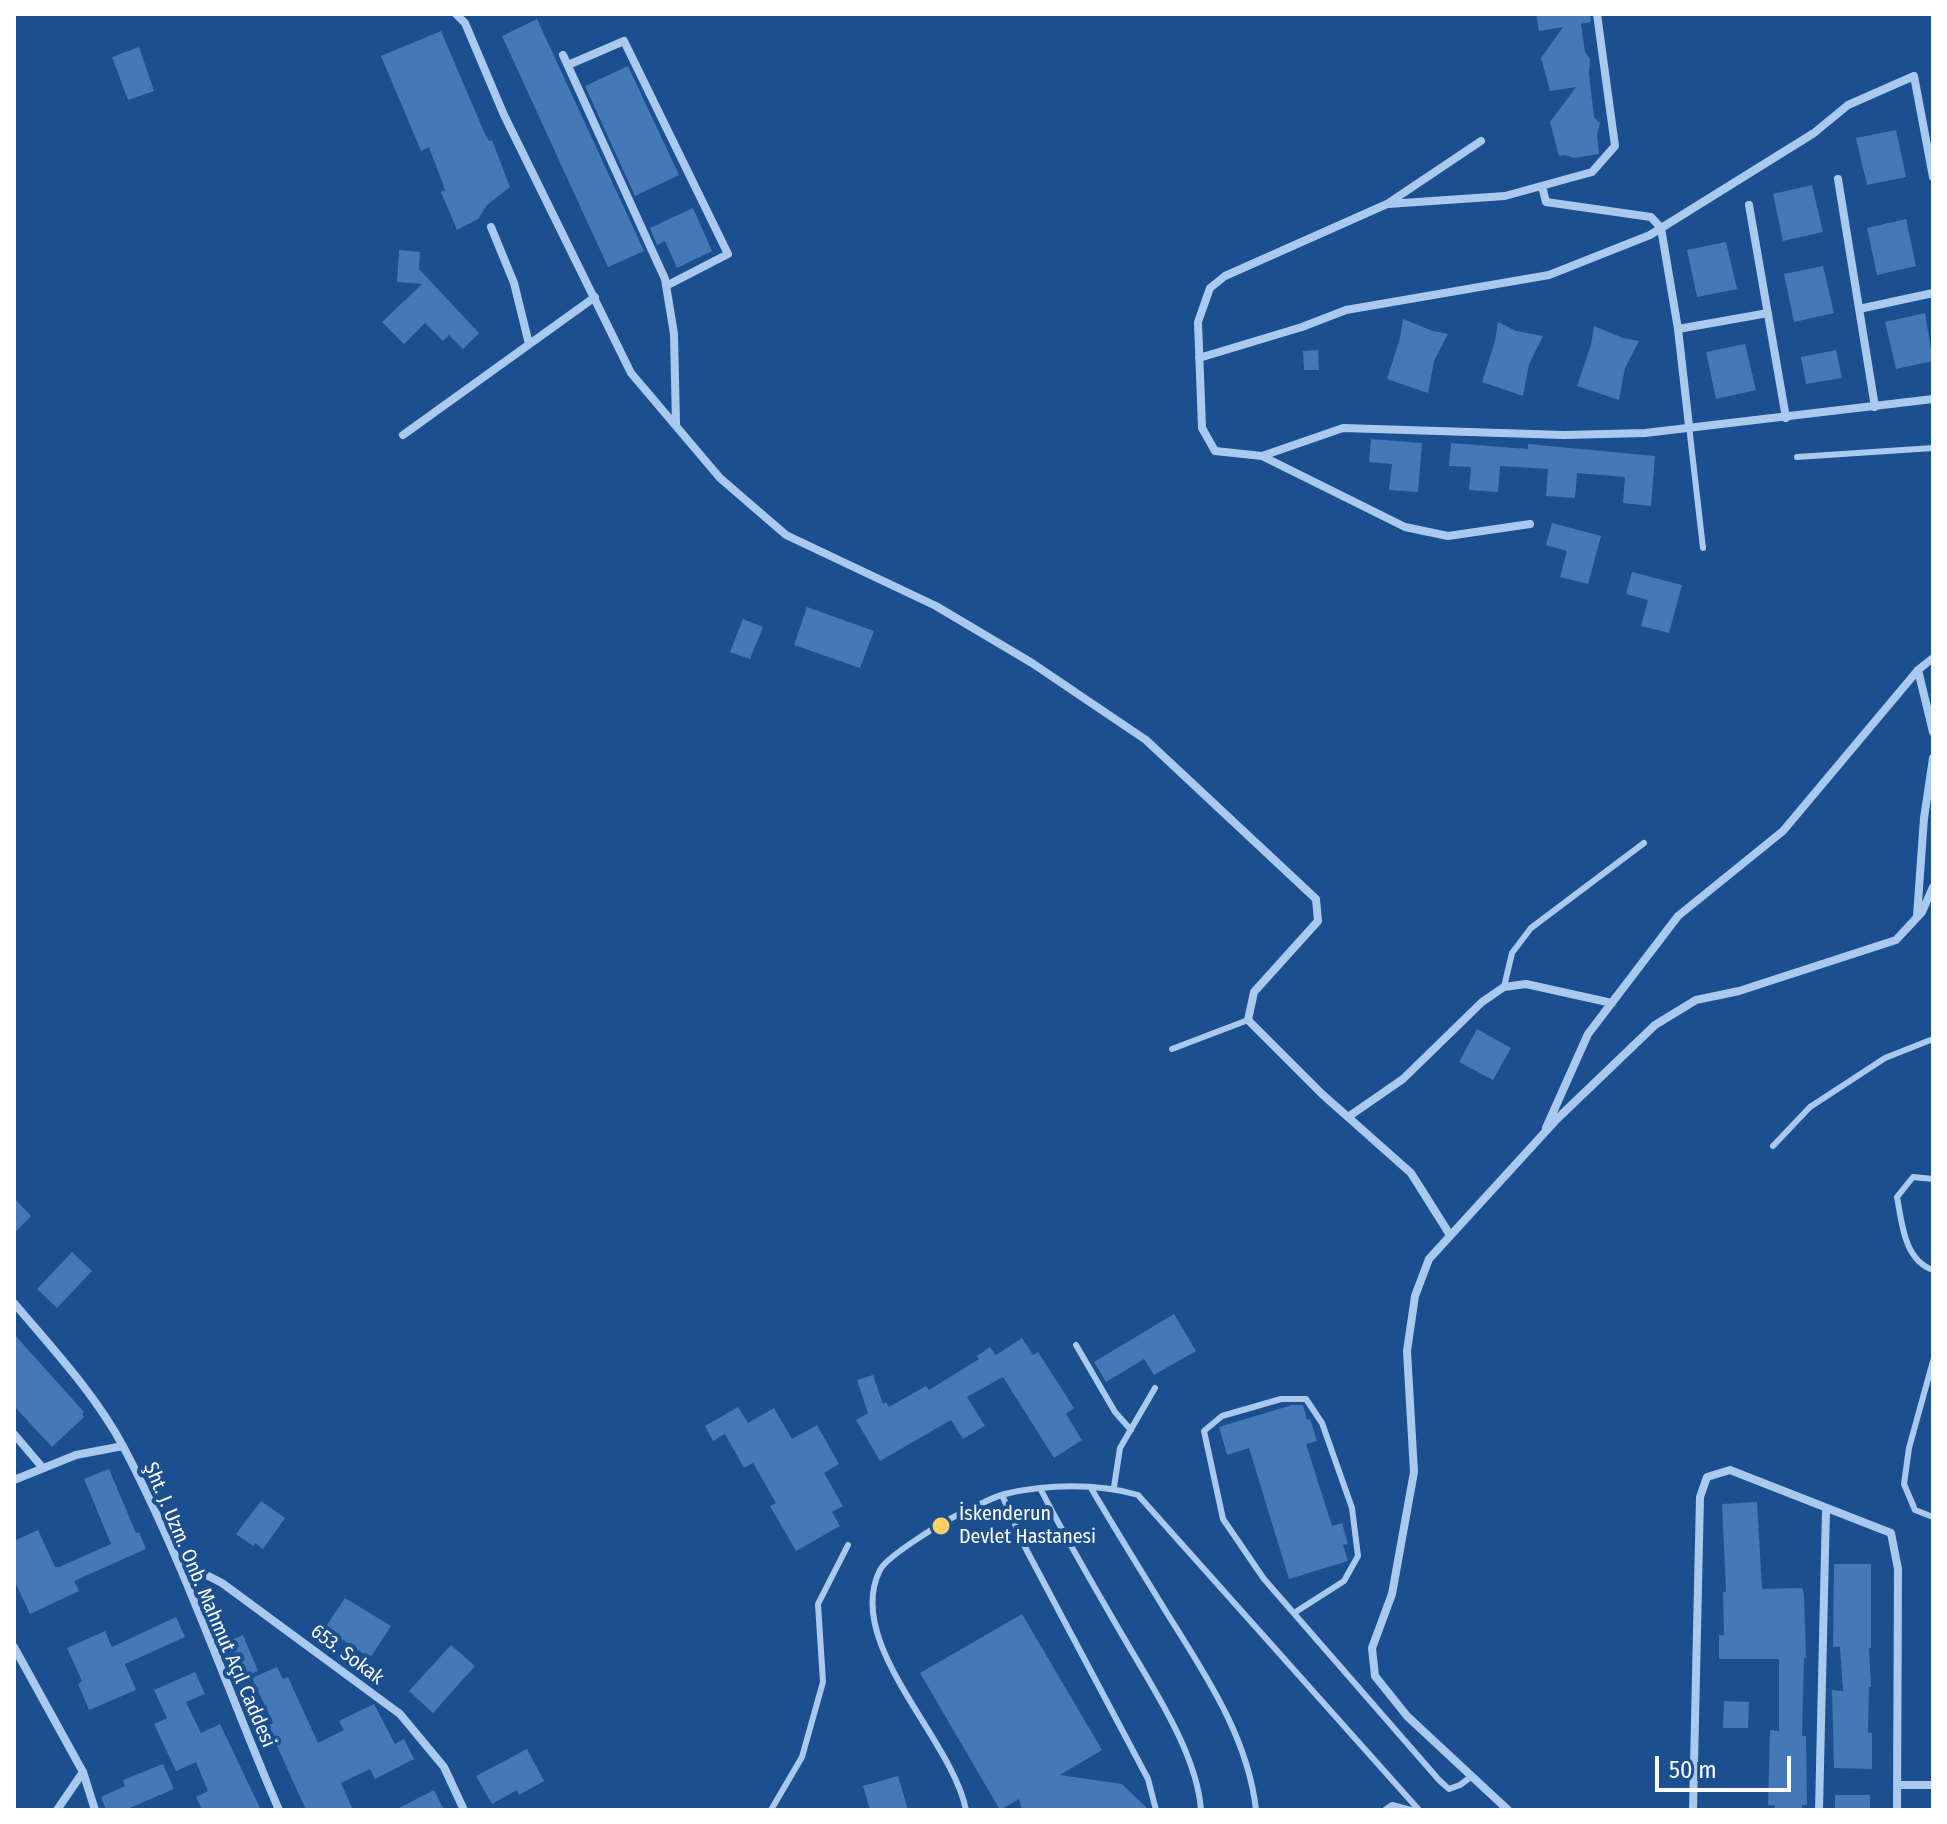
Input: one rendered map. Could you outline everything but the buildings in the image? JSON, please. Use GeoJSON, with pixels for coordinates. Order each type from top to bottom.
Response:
{"type":"FeatureCollection","features":[{"type":"Feature","properties":{"kind":"street"},"geometry":{"type":"LineString","coordinates":[[456,14],[465,23],[504,115],[631,373],[720,478],[786,535],[936,606],[1032,663],[1146,740],[1316,899],[1318,921],[1254,992],[1248,1020],[1411,1173],[1450,1235]]}},
{"type":"Feature","properties":{"kind":"street"},"geometry":{"type":"LineString","coordinates":[[1387,204],[1505,196],[1592,172],[1615,146],[1597,14]]}},
{"type":"Feature","properties":{"kind":"street"},"geometry":{"type":"LineString","coordinates":[[568,65],[624,41],[728,254],[666,286]]}},
{"type":"Feature","properties":{"kind":"street"},"geometry":{"type":"LineString","coordinates":[[563,55],[666,286],[674,334],[677,424]]}},
{"type":"Feature","properties":{"kind":"street"},"geometry":{"type":"LineString","coordinates":[[1199,358],[1302,327],[1346,310],[1549,275],[1650,235],[1814,133],[1848,105],[1914,76],[1930,146],[1933,177]]}},
{"type":"Feature","properties":{"kind":"street"},"geometry":{"type":"LineString","coordinates":[[1481,141],[1387,204],[1225,276],[1210,288],[1198,322],[1202,428],[1215,451],[1262,456],[1405,527],[1448,536],[1530,524]]}},
{"type":"Feature","properties":{"kind":"street"},"geometry":{"type":"LineString","coordinates":[[1838,179],[1875,407]]}},
{"type":"Feature","properties":{"kind":"street"},"geometry":{"type":"LineString","coordinates":[[1542,186],[1546,202],[1651,217],[1661,228],[1678,329],[1689,426]]}},
{"type":"Feature","properties":{"kind":"street"},"geometry":{"type":"LineString","coordinates":[[1749,205],[1786,418]]}},
{"type":"Feature","properties":{"kind":"street"},"geometry":{"type":"LineString","coordinates":[[491,227],[514,283],[529,344]]}},
{"type":"Feature","properties":{"kind":"street"},"geometry":{"type":"LineString","coordinates":[[1859,309],[1933,293]]}},
{"type":"Feature","properties":{"kind":"street"},"geometry":{"type":"LineString","coordinates":[[403,435],[595,297]]}},
{"type":"Feature","properties":{"kind":"street"},"geometry":{"type":"LineString","coordinates":[[1678,329],[1768,313]]}},
{"type":"Feature","properties":{"kind":"street"},"geometry":{"type":"LineString","coordinates":[[1262,456],[1343,428],[1564,435],[1645,433],[1933,399]]}},
{"type":"Feature","properties":{"kind":"street"},"geometry":{"type":"LineString","coordinates":[[1543,1134],[1588,1034],[1678,916],[1783,831],[1918,670],[1933,658]]}},
{"type":"Feature","properties":{"kind":"street"},"geometry":{"type":"LineString","coordinates":[[1918,670],[1933,732]]}},
{"type":"Feature","properties":{"kind":"street"},"geometry":{"type":"LineString","coordinates":[[1916,918],[1924,818],[1933,758]]}},
{"type":"Feature","properties":{"kind":"street"},"geometry":{"type":"LineString","coordinates":[[1508,1810],[1407,1716],[1375,1676],[1372,1648],[1392,1594],[1414,1472],[1407,1351],[1415,1296],[1429,1259],[1543,1134],[1655,1025],[1696,1000],[1739,991],[1896,940],[1922,912],[1933,887]]}},
{"type":"Feature","properties":{"kind":"street"},"geometry":{"type":"LineString","coordinates":[[1348,1117],[1403,1079],[1482,1002],[1504,987],[1526,984],[1612,1003]]}},
{"type":"Feature","properties":{"kind":"street","name":"Şht. J. Uzm. Onb. Mahmut Açıl Caddesi"},"geometry":{"type":"LineString","coordinates":[[14,1303],[94,1400],[123,1446],[176,1560],[279,1810]]}},
{"type":"Feature","properties":{"kind":"street"},"geometry":{"type":"LineString","coordinates":[[14,1434],[42,1467]]}},
{"type":"Feature","properties":{"kind":"street"},"geometry":{"type":"LineString","coordinates":[[14,1480],[76,1455],[123,1446]]}},
{"type":"Feature","properties":{"kind":"street"},"geometry":{"type":"LineString","coordinates":[[1693,1810],[1700,1497],[1707,1477],[1730,1470],[1891,1533],[1898,1569],[1897,1810]]}},
{"type":"Feature","properties":{"kind":"street"},"geometry":{"type":"LineString","coordinates":[[1819,1810],[1826,1509]]}},
{"type":"Feature","properties":{"kind":"street","name":"653. Sokak"},"geometry":{"type":"LineString","coordinates":[[176,1560],[222,1583],[400,1714],[444,1767],[464,1810]]}},
{"type":"Feature","properties":{"kind":"street"},"geometry":{"type":"LineString","coordinates":[[14,1647],[83,1772],[95,1810]]}},
{"type":"Feature","properties":{"kind":"street"},"geometry":{"type":"LineString","coordinates":[[57,1810],[83,1772]]}},
{"type":"Feature","properties":{"kind":"street"},"geometry":{"type":"LineString","coordinates":[[1897,1785],[1933,1785]]}},
{"type":"Feature","properties":{"kind":"lane"},"geometry":{"type":"LineString","coordinates":[[1689,426],[1703,548]]}},
{"type":"Feature","properties":{"kind":"lane"},"geometry":{"type":"LineString","coordinates":[[1797,457],[1933,448]]}},
{"type":"Feature","properties":{"kind":"lane"},"geometry":{"type":"LineString","coordinates":[[1504,987],[1512,953],[1531,928],[1644,843]]}},
{"type":"Feature","properties":{"kind":"lane"},"geometry":{"type":"LineString","coordinates":[[1172,1049],[1248,1020]]}},
{"type":"Feature","properties":{"kind":"lane"},"geometry":{"type":"LineString","coordinates":[[1773,1146],[1810,1107],[1885,1058],[1933,1039]]}},
{"type":"Feature","properties":{"kind":"lane"},"geometry":{"type":"LineString","coordinates":[[1933,1179],[1913,1177],[1897,1197],[1904,1238],[1922,1266],[1933,1270]]}},
{"type":"Feature","properties":{"kind":"lane"},"geometry":{"type":"LineString","coordinates":[[1076,1345],[1115,1412],[1131,1430]]}},
{"type":"Feature","properties":{"kind":"lane"},"geometry":{"type":"LineString","coordinates":[[1933,1361],[1909,1448],[1904,1484],[1915,1510],[1933,1517]]}},
{"type":"Feature","properties":{"kind":"lane"},"geometry":{"type":"LineString","coordinates":[[1114,1487],[1120,1448],[1155,1388]]}},
{"type":"Feature","properties":{"kind":"lane"},"geometry":{"type":"LineString","coordinates":[[1294,1613],[1344,1581],[1358,1556],[1352,1508],[1322,1423],[1306,1399],[1281,1399],[1222,1416],[1204,1431],[1223,1519],[1264,1579],[1439,1780],[1449,1789],[1472,1776]]}},
{"type":"Feature","properties":{"kind":"lane"},"geometry":{"type":"LineString","coordinates":[[966,1810],[953,1769],[889,1664],[875,1626],[873,1594],[881,1568],[949,1519],[1002,1495],[1040,1488],[1114,1487],[1138,1495],[1419,1810]]}},
{"type":"Feature","properties":{"kind":"lane"},"geometry":{"type":"LineString","coordinates":[[1040,1488],[1066,1540],[1170,1718],[1192,1772],[1201,1810]]}},
{"type":"Feature","properties":{"kind":"lane"},"geometry":{"type":"LineString","coordinates":[[1091,1488],[1211,1687],[1239,1741],[1253,1782],[1256,1810]]}},
{"type":"Feature","properties":{"kind":"lane"},"geometry":{"type":"LineString","coordinates":[[1002,1495],[1026,1549],[1148,1779],[1156,1810]]}},
{"type":"Feature","properties":{"kind":"lane"},"geometry":{"type":"LineString","coordinates":[[771,1810],[802,1757],[823,1682],[818,1604],[848,1545]]}},
{"type":"Feature","properties":{"kind":"lane"},"geometry":{"type":"LineString","coordinates":[[1385,1810],[1392,1805],[1411,1810]]}},
{"type":"Feature","properties":{"kind":"place","name":"İskenderun Devlet Hastanesi"},"geometry":{"type":"Point","coordinates":[941,1526]}}]}
